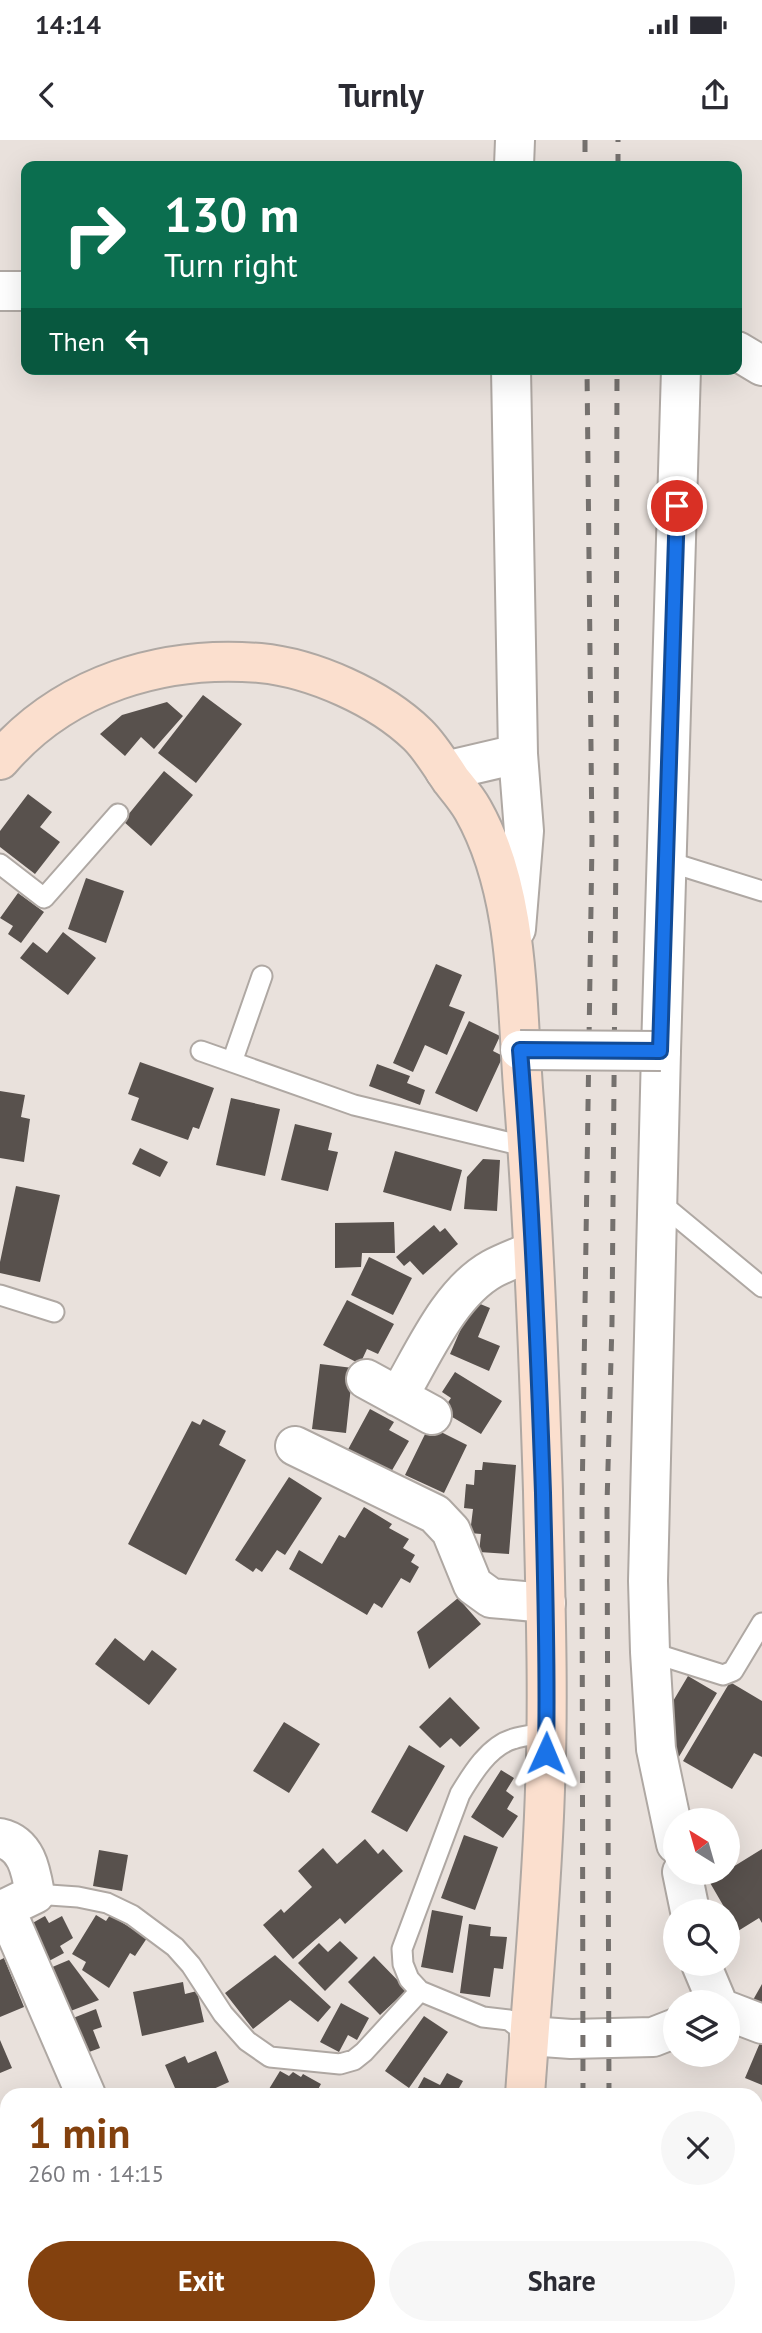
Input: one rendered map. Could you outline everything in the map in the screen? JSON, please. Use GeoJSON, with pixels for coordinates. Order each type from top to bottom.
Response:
{"type":"FeatureCollection","features":[{"type":"Feature","properties":{"kind":"street"},"geometry":{"type":"LineString","coordinates":[[514,161],[515,140]]}},
{"type":"Feature","properties":{"kind":"street"},"geometry":{"type":"LineString","coordinates":[[0,291],[21,291]]}},
{"type":"Feature","properties":{"kind":"street"},"geometry":{"type":"LineString","coordinates":[[742,354],[762,366]]}},
{"type":"Feature","properties":{"kind":"street"},"geometry":{"type":"LineString","coordinates":[[511,375],[518,754],[524,831],[514,952]]}},
{"type":"Feature","properties":{"kind":"street"},"geometry":{"type":"LineString","coordinates":[[668,1808],[656,1749],[648,1581],[660,1051],[681,375]]}},
{"type":"Feature","properties":{"kind":"street"},"geometry":{"type":"LineString","coordinates":[[0,760],[15,743],[55,713],[99,686],[153,668],[219,661],[265,663],[312,673],[372,700],[419,736],[473,809],[497,866],[514,952],[528,1147],[546,1603],[545,1792],[525,2088]]}},
{"type":"Feature","properties":{"kind":"street"},"geometry":{"type":"LineString","coordinates":[[445,771],[518,754]]}},
{"type":"Feature","properties":{"kind":"street"},"geometry":{"type":"LineString","coordinates":[[520,1050],[660,1051]]}},
{"type":"Feature","properties":{"kind":"street"},"geometry":{"type":"LineString","coordinates":[[432,1415],[382,1388],[455,1300],[470,1286],[491,1269],[533,1251]]}},
{"type":"Feature","properties":{"kind":"street"},"geometry":{"type":"LineString","coordinates":[[295,1446],[435,1514],[451,1531],[473,1585],[491,1598],[546,1603]]}},
{"type":"Feature","properties":{"kind":"street"},"geometry":{"type":"LineString","coordinates":[[0,1838],[10,1840],[29,1861],[14,1905],[83,2088]]}},
{"type":"Feature","properties":{"kind":"street"},"geometry":{"type":"LineString","coordinates":[[740,2016],[762,2024]]}},
{"type":"Feature","properties":{"kind":"street"},"geometry":{"type":"LineString","coordinates":[[529,2036],[571,2039],[653,2037],[663,2033]]}},
{"type":"Feature","properties":{"kind":"lane"},"geometry":{"type":"LineString","coordinates":[[0,864],[44,898],[118,814]]}},
{"type":"Feature","properties":{"kind":"lane"},"geometry":{"type":"LineString","coordinates":[[666,861],[762,891]]}},
{"type":"Feature","properties":{"kind":"lane"},"geometry":{"type":"LineString","coordinates":[[232,1062],[262,976]]}},
{"type":"Feature","properties":{"kind":"lane"},"geometry":{"type":"LineString","coordinates":[[201,1051],[354,1105],[528,1147]]}},
{"type":"Feature","properties":{"kind":"lane"},"geometry":{"type":"LineString","coordinates":[[657,1200],[762,1287]]}},
{"type":"Feature","properties":{"kind":"lane"},"geometry":{"type":"LineString","coordinates":[[0,1295],[54,1312]]}},
{"type":"Feature","properties":{"kind":"lane"},"geometry":{"type":"LineString","coordinates":[[650,1652],[723,1675],[733,1671],[762,1623]]}},
{"type":"Feature","properties":{"kind":"lane"},"geometry":{"type":"LineString","coordinates":[[529,2036],[509,2020],[483,2017],[420,1991],[409,1979],[403,1964],[402,1949],[460,1794],[473,1771],[511,1739],[547,1733]]}},
{"type":"Feature","properties":{"kind":"lane"},"geometry":{"type":"LineString","coordinates":[[14,1905],[78,1897],[107,1903],[132,1915],[175,1947],[191,1965],[223,2014],[247,2042],[270,2057],[330,2064],[354,2060],[420,1991]]}},
{"type":"Feature","properties":{"kind":"building"},"geometry":{"type":"Polygon","coordinates":[[[203,695],[242,724],[196,783],[158,753],[203,695]]]}},
{"type":"Feature","properties":{"kind":"building"},"geometry":{"type":"Polygon","coordinates":[[[167,702],[183,716],[154,749],[141,737],[125,756],[100,734],[122,715],[167,702]]]}},
{"type":"Feature","properties":{"kind":"building"},"geometry":{"type":"Polygon","coordinates":[[[164,771],[193,795],[151,846],[123,821],[164,771]]]}},
{"type":"Feature","properties":{"kind":"building"},"geometry":{"type":"Polygon","coordinates":[[[28,794],[52,812],[40,827],[60,842],[35,874],[0,847],[0,831],[28,794]]]}},
{"type":"Feature","properties":{"kind":"building"},"geometry":{"type":"Polygon","coordinates":[[[86,878],[124,891],[106,943],[68,929],[86,878]]]}},
{"type":"Feature","properties":{"kind":"building"},"geometry":{"type":"Polygon","coordinates":[[[18,893],[44,912],[21,943],[8,934],[13,926],[0,918],[18,893]]]}},
{"type":"Feature","properties":{"kind":"building"},"geometry":{"type":"Polygon","coordinates":[[[63,932],[96,958],[68,995],[20,958],[33,942],[47,953],[63,932]]]}},
{"type":"Feature","properties":{"kind":"building"},"geometry":{"type":"Polygon","coordinates":[[[436,964],[462,975],[449,1006],[465,1012],[447,1055],[425,1045],[413,1072],[393,1063],[436,964]]]}},
{"type":"Feature","properties":{"kind":"building"},"geometry":{"type":"Polygon","coordinates":[[[469,1021],[500,1036],[493,1051],[503,1056],[477,1112],[435,1093],[469,1021]]]}},
{"type":"Feature","properties":{"kind":"building"},"geometry":{"type":"Polygon","coordinates":[[[140,1062],[214,1088],[199,1129],[193,1127],[188,1140],[131,1120],[139,1098],[128,1094],[140,1062]]]}},
{"type":"Feature","properties":{"kind":"building"},"geometry":{"type":"Polygon","coordinates":[[[377,1064],[410,1076],[407,1083],[425,1090],[420,1105],[369,1086],[377,1064]]]}},
{"type":"Feature","properties":{"kind":"building"},"geometry":{"type":"Polygon","coordinates":[[[0,1091],[25,1095],[21,1117],[30,1119],[24,1162],[0,1158],[0,1091]]]}},
{"type":"Feature","properties":{"kind":"building"},"geometry":{"type":"Polygon","coordinates":[[[231,1098],[280,1109],[265,1176],[216,1165],[231,1098]]]}},
{"type":"Feature","properties":{"kind":"building"},"geometry":{"type":"Polygon","coordinates":[[[295,1124],[332,1133],[328,1150],[338,1152],[328,1191],[281,1180],[295,1124]]]}},
{"type":"Feature","properties":{"kind":"building"},"geometry":{"type":"Polygon","coordinates":[[[140,1148],[168,1162],[160,1177],[132,1164],[140,1148]]]}},
{"type":"Feature","properties":{"kind":"building"},"geometry":{"type":"Polygon","coordinates":[[[395,1151],[462,1170],[451,1211],[383,1192],[395,1151]]]}},
{"type":"Feature","properties":{"kind":"building"},"geometry":{"type":"Polygon","coordinates":[[[483,1159],[500,1160],[497,1211],[464,1209],[467,1177],[483,1159]]]}},
{"type":"Feature","properties":{"kind":"building"},"geometry":{"type":"Polygon","coordinates":[[[16,1186],[60,1195],[40,1282],[0,1273],[16,1186]]]}},
{"type":"Feature","properties":{"kind":"building"},"geometry":{"type":"Polygon","coordinates":[[[394,1222],[395,1253],[362,1253],[361,1267],[335,1268],[335,1223],[394,1222]]]}},
{"type":"Feature","properties":{"kind":"building"},"geometry":{"type":"Polygon","coordinates":[[[434,1225],[440,1232],[445,1228],[458,1244],[423,1275],[410,1261],[404,1266],[396,1257],[434,1225]]]}},
{"type":"Feature","properties":{"kind":"building"},"geometry":{"type":"Polygon","coordinates":[[[369,1257],[412,1278],[393,1315],[351,1295],[369,1257]]]}},
{"type":"Feature","properties":{"kind":"building"},"geometry":{"type":"Polygon","coordinates":[[[347,1300],[394,1324],[378,1354],[367,1349],[360,1364],[323,1345],[347,1300]]]}},
{"type":"Feature","properties":{"kind":"building"},"geometry":{"type":"Polygon","coordinates":[[[473,1301],[490,1308],[478,1337],[500,1346],[489,1371],[450,1354],[473,1301]]]}},
{"type":"Feature","properties":{"kind":"building"},"geometry":{"type":"Polygon","coordinates":[[[320,1364],[353,1368],[346,1433],[312,1429],[320,1364]]]}},
{"type":"Feature","properties":{"kind":"building"},"geometry":{"type":"Polygon","coordinates":[[[455,1372],[502,1401],[481,1434],[442,1411],[451,1398],[442,1392],[455,1372]]]}},
{"type":"Feature","properties":{"kind":"building"},"geometry":{"type":"Polygon","coordinates":[[[370,1409],[394,1422],[389,1430],[409,1441],[387,1479],[345,1455],[370,1409]]]}},
{"type":"Feature","properties":{"kind":"building"},"geometry":{"type":"Polygon","coordinates":[[[203,1419],[226,1431],[219,1445],[246,1460],[186,1575],[128,1544],[192,1421],[200,1425],[203,1419]]]}},
{"type":"Feature","properties":{"kind":"building"},"geometry":{"type":"Polygon","coordinates":[[[429,1426],[467,1445],[444,1493],[405,1475],[429,1426]]]}},
{"type":"Feature","properties":{"kind":"building"},"geometry":{"type":"Polygon","coordinates":[[[483,1462],[516,1465],[509,1554],[479,1552],[481,1534],[470,1533],[473,1509],[464,1508],[466,1484],[474,1485],[475,1470],[482,1470],[483,1462]]]}},
{"type":"Feature","properties":{"kind":"building"},"geometry":{"type":"Polygon","coordinates":[[[289,1477],[322,1498],[285,1555],[277,1550],[262,1572],[256,1568],[253,1572],[235,1560],[289,1477]]]}},
{"type":"Feature","properties":{"kind":"building"},"geometry":{"type":"Polygon","coordinates":[[[364,1507],[392,1524],[389,1528],[409,1539],[403,1548],[415,1555],[411,1562],[419,1567],[410,1583],[401,1578],[382,1608],[374,1603],[367,1615],[289,1569],[299,1550],[322,1564],[339,1535],[345,1538],[364,1507]]]}},
{"type":"Feature","properties":{"kind":"building"},"geometry":{"type":"Polygon","coordinates":[[[458,1598],[481,1624],[429,1669],[417,1632],[458,1598]]]}},
{"type":"Feature","properties":{"kind":"building"},"geometry":{"type":"Polygon","coordinates":[[[115,1638],[144,1661],[152,1650],[177,1669],[149,1705],[95,1664],[115,1638]]]}},
{"type":"Feature","properties":{"kind":"building"},"geometry":{"type":"Polygon","coordinates":[[[688,1676],[717,1693],[677,1760],[666,1713],[688,1676]]]}},
{"type":"Feature","properties":{"kind":"building"},"geometry":{"type":"Polygon","coordinates":[[[730,1682],[762,1701],[762,1757],[754,1753],[732,1789],[683,1761],[730,1682]]]}},
{"type":"Feature","properties":{"kind":"building"},"geometry":{"type":"Polygon","coordinates":[[[450,1697],[480,1728],[460,1747],[451,1738],[440,1748],[419,1727],[450,1697]]]}},
{"type":"Feature","properties":{"kind":"building"},"geometry":{"type":"Polygon","coordinates":[[[284,1722],[320,1744],[289,1793],[253,1771],[284,1722]]]}},
{"type":"Feature","properties":{"kind":"building"},"geometry":{"type":"Polygon","coordinates":[[[409,1745],[445,1766],[407,1832],[371,1812],[409,1745]]]}},
{"type":"Feature","properties":{"kind":"building"},"geometry":{"type":"Polygon","coordinates":[[[501,1770],[514,1778],[506,1791],[514,1797],[507,1809],[518,1816],[503,1838],[471,1817],[501,1770]]]}},
{"type":"Feature","properties":{"kind":"building"},"geometry":{"type":"Polygon","coordinates":[[[464,1835],[498,1847],[475,1910],[441,1898],[464,1835]]]}},
{"type":"Feature","properties":{"kind":"building"},"geometry":{"type":"Polygon","coordinates":[[[365,1839],[378,1854],[383,1849],[403,1871],[345,1924],[340,1918],[293,1959],[263,1925],[281,1909],[284,1913],[312,1887],[298,1871],[323,1848],[337,1864],[365,1839]]]}},
{"type":"Feature","properties":{"kind":"building"},"geometry":{"type":"Polygon","coordinates":[[[762,1849],[762,1923],[759,1918],[740,1930],[740,1899],[719,1899],[711,1885],[740,1885],[740,1863],[762,1849]]]}},
{"type":"Feature","properties":{"kind":"building"},"geometry":{"type":"Polygon","coordinates":[[[99,1850],[128,1855],[122,1891],[93,1886],[99,1850]]]}},
{"type":"Feature","properties":{"kind":"building"},"geometry":{"type":"Polygon","coordinates":[[[432,1910],[463,1916],[453,1973],[421,1967],[432,1910]]]}},
{"type":"Feature","properties":{"kind":"building"},"geometry":{"type":"Polygon","coordinates":[[[96,1915],[106,1921],[110,1915],[147,1938],[135,1956],[130,1953],[109,1988],[82,1970],[86,1962],[72,1954],[96,1915]]]}},
{"type":"Feature","properties":{"kind":"building"},"geometry":{"type":"Polygon","coordinates":[[[45,1916],[49,1923],[62,1916],[73,1938],[60,1946],[64,1953],[49,1961],[29,1925],[45,1916]]]}},
{"type":"Feature","properties":{"kind":"building"},"geometry":{"type":"Polygon","coordinates":[[[469,1924],[491,1927],[490,1936],[507,1937],[503,1969],[494,1968],[490,1997],[460,1993],[469,1924]]]}},
{"type":"Feature","properties":{"kind":"building"},"geometry":{"type":"Polygon","coordinates":[[[340,1941],[358,1958],[325,1991],[298,1963],[319,1943],[328,1952],[340,1941]]]}},
{"type":"Feature","properties":{"kind":"building"},"geometry":{"type":"Polygon","coordinates":[[[275,1955],[331,2007],[318,2022],[290,2000],[253,2029],[225,1993],[275,1955]]]}},
{"type":"Feature","properties":{"kind":"building"},"geometry":{"type":"Polygon","coordinates":[[[374,1956],[407,1990],[380,2015],[348,1982],[374,1956]]]}},
{"type":"Feature","properties":{"kind":"building"},"geometry":{"type":"Polygon","coordinates":[[[4,1958],[24,2007],[0,2017],[0,1960],[4,1958]]]}},
{"type":"Feature","properties":{"kind":"building"},"geometry":{"type":"Polygon","coordinates":[[[69,1960],[99,2000],[68,2012],[50,1968],[69,1960]]]}},
{"type":"Feature","properties":{"kind":"building"},"geometry":{"type":"Polygon","coordinates":[[[183,1982],[185,1994],[197,1991],[204,2022],[142,2036],[133,1992],[183,1982]]]}},
{"type":"Feature","properties":{"kind":"building"},"geometry":{"type":"Polygon","coordinates":[[[762,1984],[762,2005],[753,2000],[762,1984]]]}},
{"type":"Feature","properties":{"kind":"building"},"geometry":{"type":"Polygon","coordinates":[[[341,2003],[369,2018],[357,2040],[348,2035],[339,2052],[320,2042],[341,2003]]]}},
{"type":"Feature","properties":{"kind":"building"},"geometry":{"type":"Polygon","coordinates":[[[96,2009],[102,2027],[93,2030],[100,2048],[81,2055],[68,2020],[96,2009]]]}},
{"type":"Feature","properties":{"kind":"building"},"geometry":{"type":"Polygon","coordinates":[[[424,2016],[448,2032],[409,2088],[385,2071],[424,2016]]]}},
{"type":"Feature","properties":{"kind":"building"},"geometry":{"type":"Polygon","coordinates":[[[762,2038],[762,2085],[745,2078],[762,2038]]]}},
{"type":"Feature","properties":{"kind":"building"},"geometry":{"type":"Polygon","coordinates":[[[0,2040],[12,2068],[0,2073],[0,2040]]]}},
{"type":"Feature","properties":{"kind":"building"},"geometry":{"type":"Polygon","coordinates":[[[216,2051],[229,2082],[216,2088],[175,2088],[165,2065],[185,2056],[188,2063],[216,2051]]]}},
{"type":"Feature","properties":{"kind":"building"},"geometry":{"type":"Polygon","coordinates":[[[280,2071],[289,2076],[293,2072],[301,2077],[303,2074],[321,2084],[319,2088],[270,2088],[280,2071]]]}},
{"type":"Feature","properties":{"kind":"building"},"geometry":{"type":"Polygon","coordinates":[[[447,2073],[463,2081],[459,2088],[418,2088],[424,2077],[440,2085],[447,2073]]]}},
{"type":"Feature","properties":{"kind":"railway"},"geometry":{"type":"LineString","coordinates":[[585,140],[585,161]]}},
{"type":"Feature","properties":{"kind":"railway"},"geometry":{"type":"LineString","coordinates":[[618,140],[618,161]]}},
{"type":"Feature","properties":{"kind":"railway"},"geometry":{"type":"LineString","coordinates":[[583,2088],[582,1505],[592,841],[587,375]]}},
{"type":"Feature","properties":{"kind":"railway"},"geometry":{"type":"LineString","coordinates":[[609,2088],[607,1504],[612,1323],[617,375]]}},
{"type":"Feature","properties":{"kind":"route"},"geometry":{"type":"LineString","coordinates":[[546,1753],[546,1603],[540,1410],[528,1147],[520,1050],[660,1051],[677,506]]}}]}
